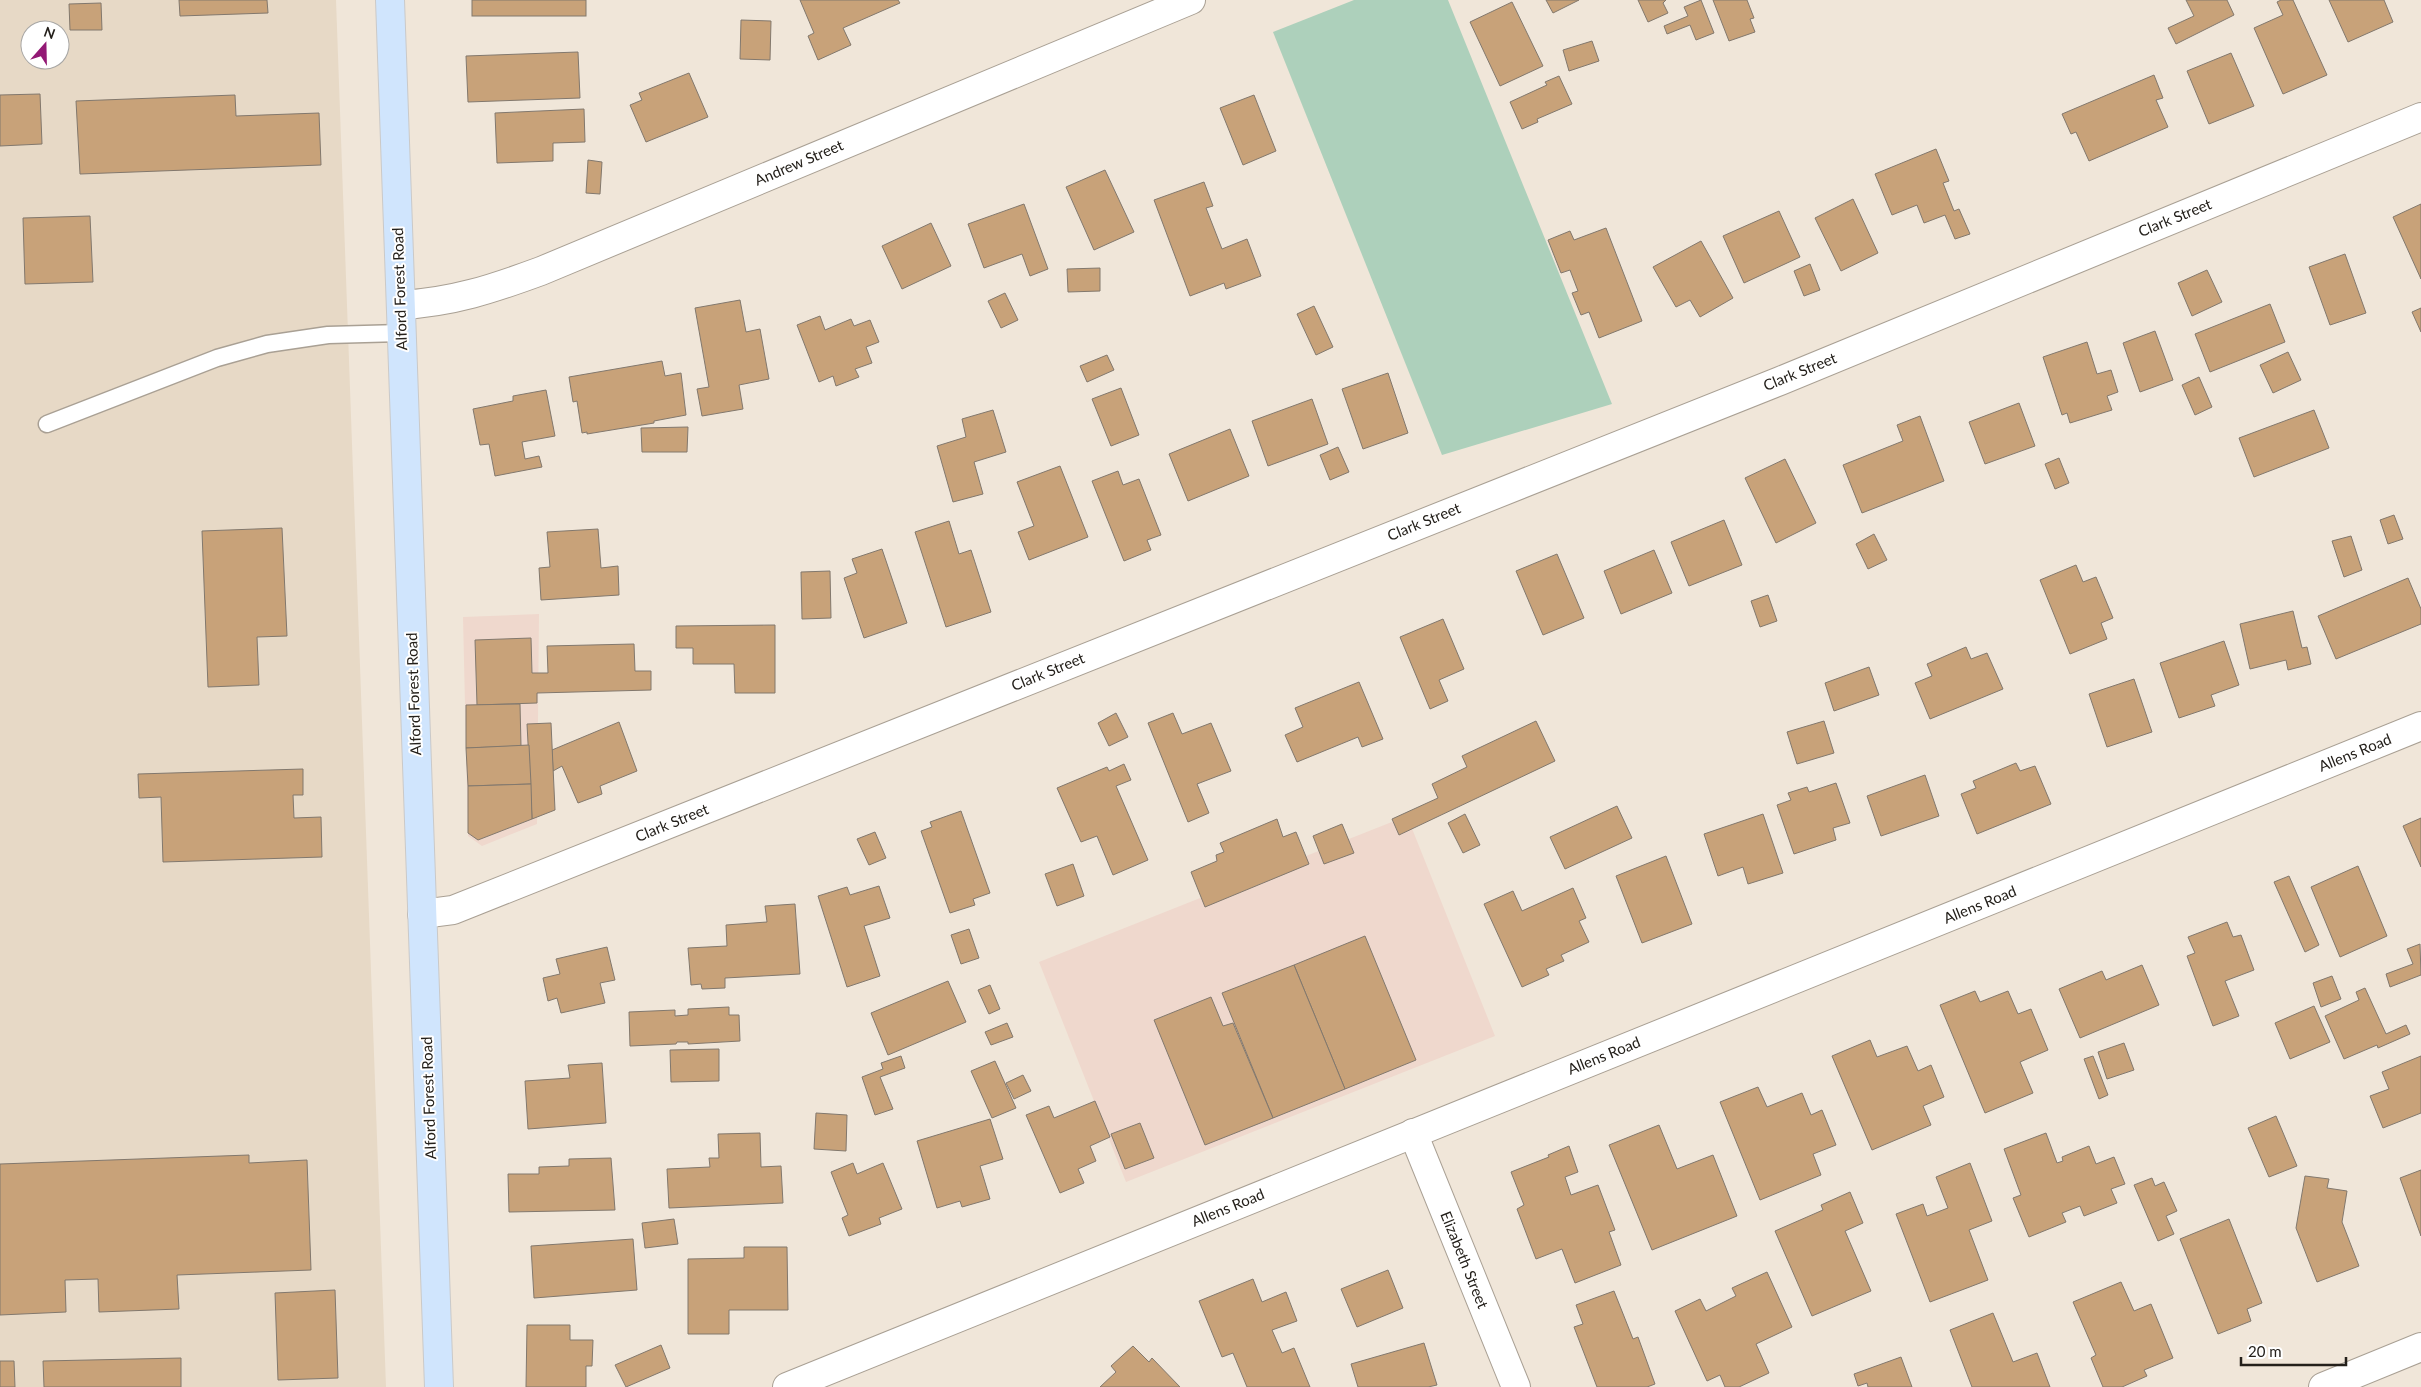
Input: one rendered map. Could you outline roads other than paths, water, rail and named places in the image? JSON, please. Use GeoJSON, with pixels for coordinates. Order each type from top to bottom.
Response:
{"type":"FeatureCollection","features":[{"type":"Feature","properties":{"kind":"main road","name":"Alford Forest Road"},"geometry":{"type":"LineString","coordinates":[[390,0],[439,1387]]}},
{"type":"Feature","properties":{"kind":"street","name":"Andrew Street"},"geometry":{"type":"LineString","coordinates":[[401,305],[432,303],[487,291],[532,274],[1191,0]]}},
{"type":"Feature","properties":{"kind":"street","name":"Clark Street"},"geometry":{"type":"LineString","coordinates":[[422,914],[453,910],[1780,381],[2421,117]]}},
{"type":"Feature","properties":{"kind":"street","name":"Allens Road"},"geometry":{"type":"LineString","coordinates":[[787,1387],[2421,726]]}},
{"type":"Feature","properties":{"kind":"street","name":"Elizabeth Street"},"geometry":{"type":"LineString","coordinates":[[1413,1133],[1516,1387]]}},
{"type":"Feature","properties":{"kind":"street"},"geometry":{"type":"LineString","coordinates":[[2323,1387],[2421,1347]]}},
{"type":"Feature","properties":{"kind":"lane"},"geometry":{"type":"LineString","coordinates":[[47,424],[217,358],[268,344],[328,335],[401,333]]}}]}
